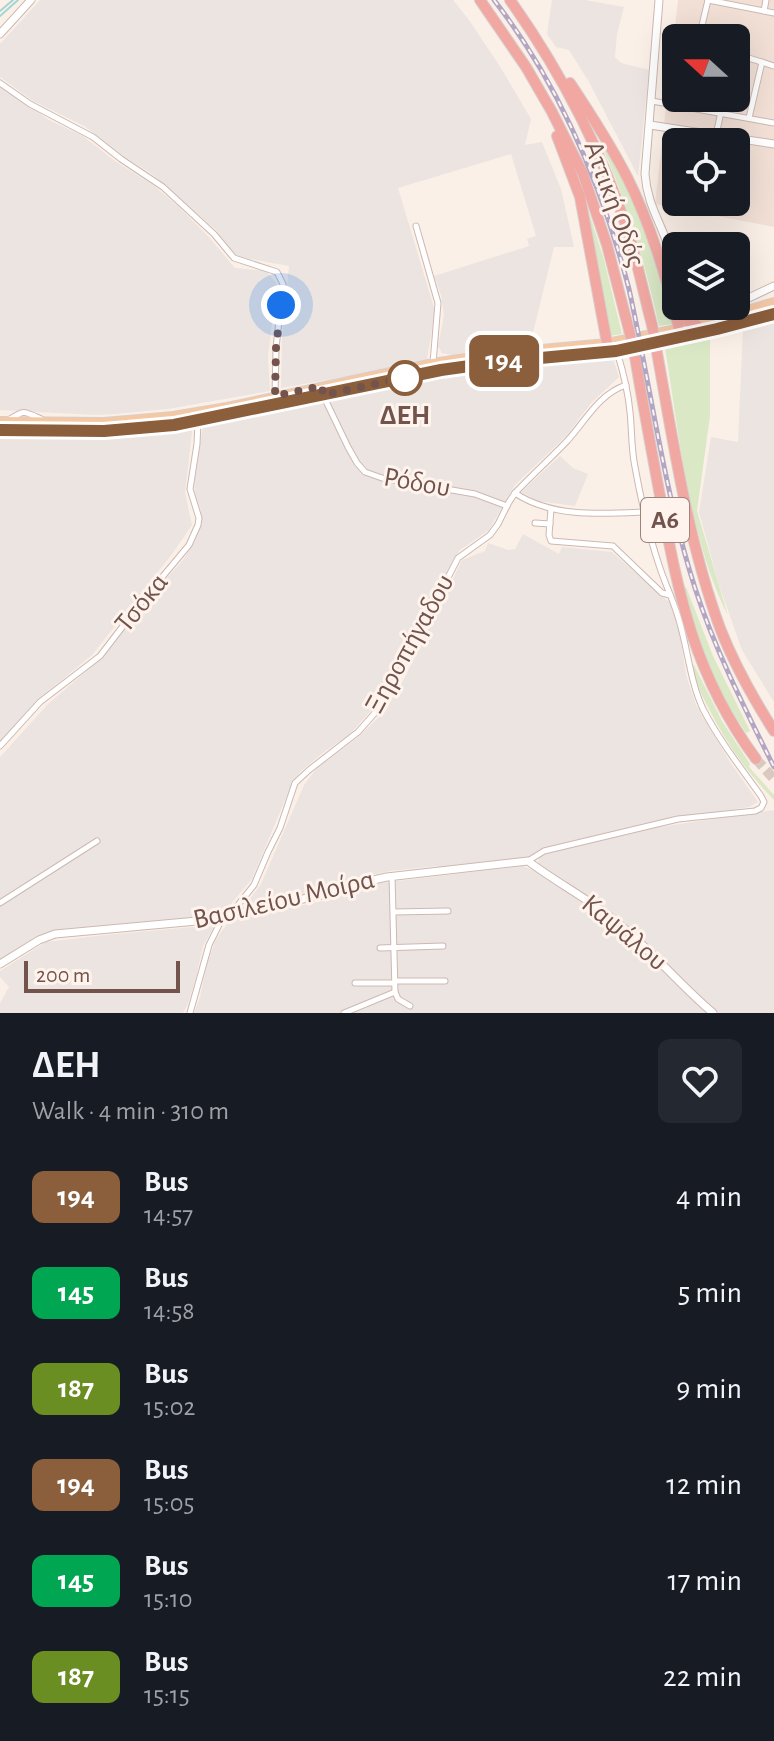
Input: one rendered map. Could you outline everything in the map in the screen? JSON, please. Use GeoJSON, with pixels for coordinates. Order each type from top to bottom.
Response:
{"type":"FeatureCollection","features":[{"type":"Feature","properties":{"kind":"highway","name":"Αττική Οδός"},"geometry":{"type":"LineString","coordinates":[[480,0],[545,100],[583,174],[607,245],[634,351],[669,546],[687,621],[711,686],[756,759]]}},
{"type":"Feature","properties":{"kind":"highway","name":"Αττική Οδός"},"geometry":{"type":"LineString","coordinates":[[510,0],[550,60],[580,114],[629,236],[652,325],[685,501],[706,586],[739,669],[774,731]]}},
{"type":"Feature","properties":{"kind":"highway"},"geometry":{"type":"LineString","coordinates":[[550,60],[562,71],[627,177],[652,237],[662,271]]}},
{"type":"Feature","properties":{"kind":"highway"},"geometry":{"type":"LineString","coordinates":[[545,100],[547,114],[580,197],[612,347]]}},
{"type":"Feature","properties":{"kind":"highway"},"geometry":{"type":"LineString","coordinates":[[672,339],[679,329],[676,320]]}},
{"type":"Feature","properties":{"kind":"highway"},"geometry":{"type":"LineString","coordinates":[[686,320],[697,325]]}},
{"type":"Feature","properties":{"kind":"main road"},"geometry":{"type":"LineString","coordinates":[[323,391],[433,363],[497,353],[612,347],[774,302]]}},
{"type":"Feature","properties":{"kind":"main road"},"geometry":{"type":"LineString","coordinates":[[0,430],[119,431],[153,428],[198,421],[323,391],[470,365],[672,339],[774,314]]}},
{"type":"Feature","properties":{"kind":"main road"},"geometry":{"type":"LineString","coordinates":[[3,421],[152,419],[276,401]]}},
{"type":"Feature","properties":{"kind":"street"},"geometry":{"type":"LineString","coordinates":[[0,34],[31,0]]}},
{"type":"Feature","properties":{"kind":"street"},"geometry":{"type":"LineString","coordinates":[[659,0],[645,174],[646,191],[663,232]]}},
{"type":"Feature","properties":{"kind":"street"},"geometry":{"type":"LineString","coordinates":[[702,24],[708,0],[774,13]]}},
{"type":"Feature","properties":{"kind":"street"},"geometry":{"type":"LineString","coordinates":[[764,11],[766,0]]}},
{"type":"Feature","properties":{"kind":"street"},"geometry":{"type":"LineString","coordinates":[[750,58],[774,66]]}},
{"type":"Feature","properties":{"kind":"street"},"geometry":{"type":"LineString","coordinates":[[749,118],[762,62]]}},
{"type":"Feature","properties":{"kind":"street"},"geometry":{"type":"LineString","coordinates":[[0,83],[51,116],[85,132],[163,187],[214,234],[234,258],[277,272],[283,284],[276,348],[276,401]]}},
{"type":"Feature","properties":{"kind":"street"},"geometry":{"type":"LineString","coordinates":[[652,101],[662,103]]}},
{"type":"Feature","properties":{"kind":"street"},"geometry":{"type":"LineString","coordinates":[[713,112],[774,123]]}},
{"type":"Feature","properties":{"kind":"street"},"geometry":{"type":"LineString","coordinates":[[717,128],[720,113]]}},
{"type":"Feature","properties":{"kind":"street"},"geometry":{"type":"LineString","coordinates":[[650,125],[668,128]]}},
{"type":"Feature","properties":{"kind":"street"},"geometry":{"type":"LineString","coordinates":[[750,141],[774,144]]}},
{"type":"Feature","properties":{"kind":"street"},"geometry":{"type":"LineString","coordinates":[[416,226],[438,303],[433,363]]}},
{"type":"Feature","properties":{"kind":"street"},"geometry":{"type":"LineString","coordinates":[[750,298],[773,289]]}},
{"type":"Feature","properties":{"kind":"street"},"geometry":{"type":"LineString","coordinates":[[528,861],[544,851],[678,819],[755,811],[763,805],[763,799],[702,707],[692,678],[684,638],[645,512],[633,460],[626,385],[612,347]]}},
{"type":"Feature","properties":{"kind":"street","name":"Ξηροπήγαδου"},"geometry":{"type":"LineString","coordinates":[[190,1013],[209,945],[220,923],[254,885],[280,828],[295,783],[358,732],[374,714],[458,558],[490,535],[515,493],[570,438],[588,413],[610,393],[626,385]]}},
{"type":"Feature","properties":{"kind":"street","name":"Ρόδου"},"geometry":{"type":"LineString","coordinates":[[323,391],[348,447],[365,472],[382,478],[475,494],[507,506]]}},
{"type":"Feature","properties":{"kind":"street","name":"Τσόκα"},"geometry":{"type":"LineString","coordinates":[[0,746],[40,702],[100,656],[189,545],[199,518],[190,489],[198,421]]}},
{"type":"Feature","properties":{"kind":"street"},"geometry":{"type":"LineString","coordinates":[[515,493],[551,509],[645,512]]}},
{"type":"Feature","properties":{"kind":"street"},"geometry":{"type":"LineString","coordinates":[[551,509],[551,541],[616,547],[662,593],[671,596]]}},
{"type":"Feature","properties":{"kind":"street"},"geometry":{"type":"LineString","coordinates":[[535,523],[550,524]]}},
{"type":"Feature","properties":{"kind":"street"},"geometry":{"type":"LineString","coordinates":[[0,903],[97,841]]}},
{"type":"Feature","properties":{"kind":"street","name":"Βασιλείου Μοίρα"},"geometry":{"type":"LineString","coordinates":[[0,964],[55,934],[196,922],[330,893],[372,879],[528,861]]}},
{"type":"Feature","properties":{"kind":"street","name":"Καψάλου"},"geometry":{"type":"LineString","coordinates":[[528,861],[619,923],[713,1013]]}},
{"type":"Feature","properties":{"kind":"street"},"geometry":{"type":"LineString","coordinates":[[392,876],[395,992],[398,999],[410,1006]]}},
{"type":"Feature","properties":{"kind":"street"},"geometry":{"type":"LineString","coordinates":[[394,912],[448,911]]}},
{"type":"Feature","properties":{"kind":"street"},"geometry":{"type":"LineString","coordinates":[[380,948],[443,946]]}},
{"type":"Feature","properties":{"kind":"street"},"geometry":{"type":"LineString","coordinates":[[355,983],[445,981]]}},
{"type":"Feature","properties":{"kind":"street"},"geometry":{"type":"LineString","coordinates":[[344,1013],[395,992]]}},
{"type":"Feature","properties":{"kind":"shaded area"},"geometry":{"type":"Polygon","coordinates":[[[40,0],[453,0],[501,68],[531,119],[525,145],[542,142],[561,189],[574,247],[554,247],[531,341],[452,355],[442,353],[438,346],[444,315],[434,276],[529,246],[527,239],[536,236],[511,154],[398,188],[435,311],[427,359],[281,388],[289,266],[239,257],[216,230],[152,174],[84,126],[33,101],[0,77],[0,44],[40,0]]]}},
{"type":"Feature","properties":{"kind":"shaded area"},"geometry":{"type":"Polygon","coordinates":[[[552,0],[585,0],[624,7],[615,57],[621,63],[649,70],[638,176],[569,50],[556,47],[547,34],[552,0]]]}},
{"type":"Feature","properties":{"kind":"shaded area"},"geometry":{"type":"Polygon","coordinates":[[[678,0],[774,0],[774,227],[717,216],[750,216],[750,128],[664,128],[665,112],[750,112],[750,24],[675,24],[678,0]]]}},
{"type":"Feature","properties":{"kind":"shaded area"},"geometry":{"type":"Polygon","coordinates":[[[0,86],[49,120],[83,136],[153,185],[208,236],[235,268],[266,271],[277,284],[268,356],[270,391],[168,409],[116,414],[0,410],[0,86]]]}},
{"type":"Feature","properties":{"kind":"shaded area"},"geometry":{"type":"Polygon","coordinates":[[[662,142],[662,205],[655,204],[662,142]]]}},
{"type":"Feature","properties":{"kind":"shaded area"},"geometry":{"type":"Polygon","coordinates":[[[774,320],[774,702],[742,650],[719,585],[699,512],[711,437],[738,442],[743,328],[774,320]]]}},
{"type":"Feature","properties":{"kind":"shaded area"},"geometry":{"type":"Polygon","coordinates":[[[612,355],[619,377],[591,403],[567,435],[515,485],[489,530],[460,550],[377,704],[349,735],[324,752],[293,781],[252,879],[225,911],[190,919],[63,929],[38,938],[0,962],[0,757],[48,704],[103,657],[194,543],[201,511],[194,480],[204,420],[263,413],[315,401],[347,388],[612,355]]]}},
{"type":"Feature","properties":{"kind":"shaded area"},"geometry":{"type":"Polygon","coordinates":[[[193,423],[185,493],[192,525],[92,655],[36,701],[0,744],[0,435],[113,435],[193,423]]]}},
{"type":"Feature","properties":{"kind":"shaded area"},"geometry":{"type":"Polygon","coordinates":[[[560,456],[573,468],[588,474],[575,506],[538,501],[521,492],[560,456]]]}},
{"type":"Feature","properties":{"kind":"shaded area"},"geometry":{"type":"Polygon","coordinates":[[[523,534],[559,554],[562,547],[612,552],[670,603],[696,705],[758,802],[749,807],[651,823],[542,849],[529,857],[435,870],[437,866],[390,871],[361,877],[306,896],[242,910],[261,884],[304,785],[316,769],[378,718],[401,685],[462,560],[485,551],[488,543],[508,550],[515,549],[523,534]]]}},
{"type":"Feature","properties":{"kind":"shaded area"},"geometry":{"type":"Polygon","coordinates":[[[774,810],[774,1013],[719,1013],[694,993],[622,920],[538,864],[545,853],[646,829],[774,810]]]}},
{"type":"Feature","properties":{"kind":"shaded area"},"geometry":{"type":"Polygon","coordinates":[[[522,866],[537,871],[614,926],[668,971],[707,1013],[194,1013],[216,939],[230,920],[323,901],[350,889],[381,883],[522,866]]]}},
{"type":"Feature","properties":{"kind":"shaded area"},"geometry":{"type":"Polygon","coordinates":[[[215,925],[203,946],[196,978],[183,1013],[0,1013],[0,1003],[9,987],[0,977],[0,971],[46,942],[215,925]]]}},
{"type":"Feature","properties":{"kind":"green space"},"geometry":{"type":"Polygon","coordinates":[[[595,131],[616,165],[642,221],[662,285],[662,320],[673,320],[674,324],[659,326],[633,227],[595,131]]]}},
{"type":"Feature","properties":{"kind":"green space"},"geometry":{"type":"Polygon","coordinates":[[[586,203],[604,260],[622,334],[609,336],[586,203]]]}},
{"type":"Feature","properties":{"kind":"green space"},"geometry":{"type":"Polygon","coordinates":[[[710,339],[710,416],[697,511],[728,616],[704,553],[687,485],[665,348],[710,339]]]}},
{"type":"Feature","properties":{"kind":"green space"},"geometry":{"type":"Polygon","coordinates":[[[686,587],[713,656],[750,731],[746,733],[710,669],[683,588],[686,587]]]}},
{"type":"Feature","properties":{"kind":"green space"},"geometry":{"type":"Polygon","coordinates":[[[693,665],[749,767],[774,795],[774,800],[722,732],[698,686],[693,665]]]}},
{"type":"Feature","properties":{"kind":"waterway"},"geometry":{"type":"LineString","coordinates":[[0,11],[13,0]]}},
{"type":"Feature","properties":{"kind":"waterway"},"geometry":{"type":"LineString","coordinates":[[0,16],[18,0]]}},
{"type":"Feature","properties":{"kind":"tunnel"},"geometry":{"type":"LineString","coordinates":[[756,759],[774,779]]}},
{"type":"Feature","properties":{"kind":"railway"},"geometry":{"type":"LineString","coordinates":[[494,0],[518,33],[559,102],[606,212],[629,289],[666,477],[695,588],[721,657],[774,767]]}},
{"type":"Feature","properties":{"kind":"bus line","name":"194"},"geometry":{"type":"LineString","coordinates":[[0,430],[104,431],[174,425],[441,370],[616,351],[774,314]]}},
{"type":"Feature","properties":{"kind":"place","name":"ΔΕΗ"},"geometry":{"type":"Point","coordinates":[405,378]}},
{"type":"Feature","properties":{"kind":"route"},"geometry":{"type":"LineString","coordinates":[[281,305],[275,396],[322,386],[323,395],[408,377],[405,378]]}}]}
